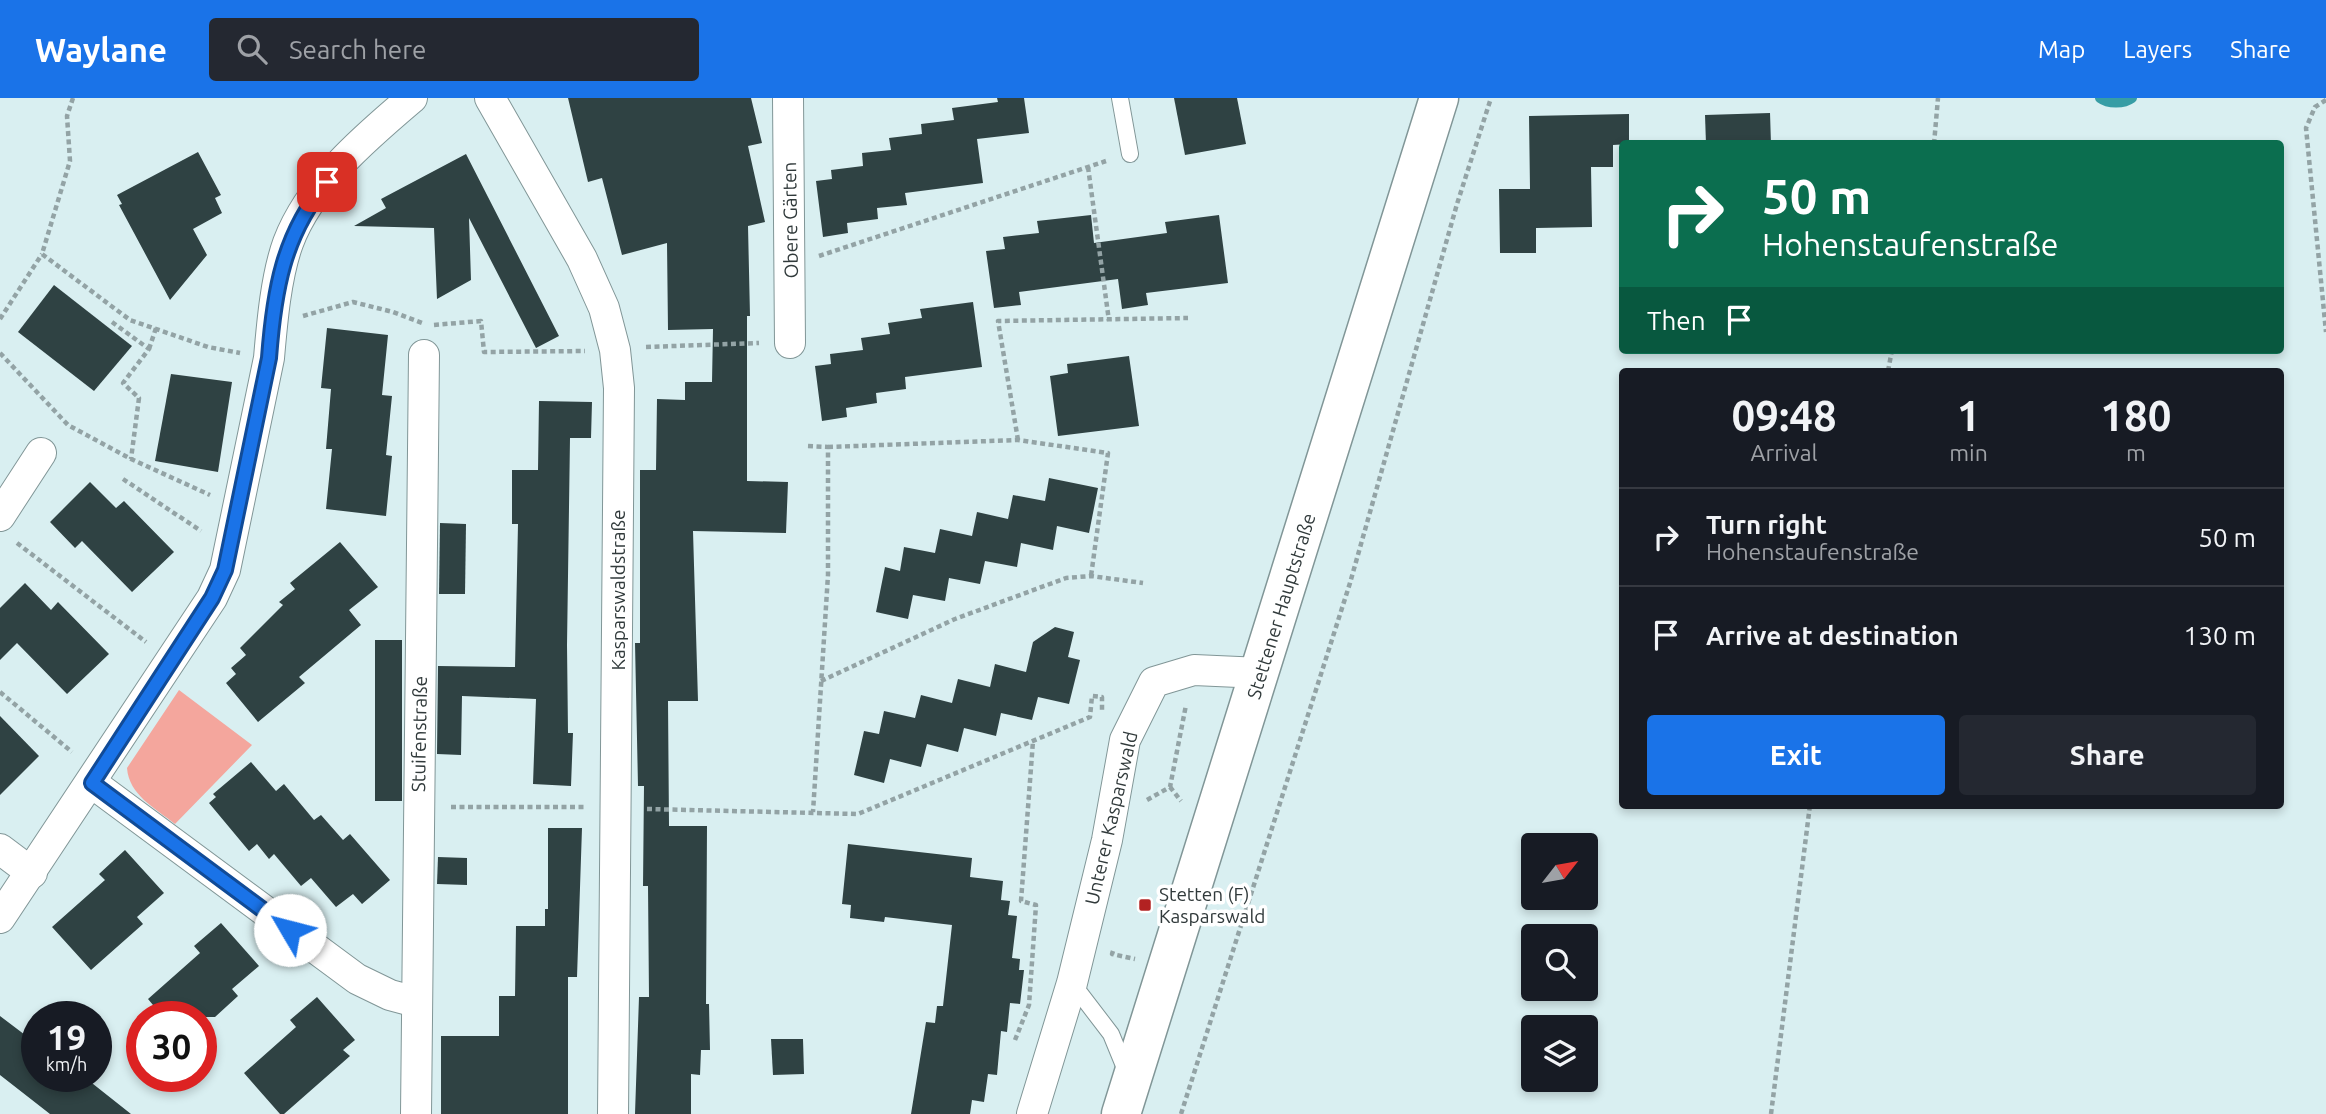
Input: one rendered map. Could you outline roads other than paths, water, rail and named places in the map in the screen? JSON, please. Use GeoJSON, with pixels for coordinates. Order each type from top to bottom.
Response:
{"type":"FeatureCollection","features":[{"type":"Feature","properties":{"kind":"street"},"geometry":{"type":"LineString","coordinates":[[0,918],[212,598],[231,552],[269,358],[271,324],[288,243],[310,203],[362,140],[412,98]]}},
{"type":"Feature","properties":{"kind":"street","name":"Kasparswaldstraße"},"geometry":{"type":"LineString","coordinates":[[489,98],[582,259],[604,308],[615,350],[619,401],[613,1114]]}},
{"type":"Feature","properties":{"kind":"street","name":"Obere Gärten"},"geometry":{"type":"LineString","coordinates":[[788,98],[792,265],[790,343]]}},
{"type":"Feature","properties":{"kind":"street","name":"Stettener Hauptstraße"},"geometry":{"type":"LineString","coordinates":[[1126,1099],[1439,98]]}},
{"type":"Feature","properties":{"kind":"street","name":"Stuifenstraße"},"geometry":{"type":"LineString","coordinates":[[416,1114],[425,355]]}},
{"type":"Feature","properties":{"kind":"street"},"geometry":{"type":"LineString","coordinates":[[5,527],[41,453]]}},
{"type":"Feature","properties":{"kind":"street","name":"Unterer Kasparswald"},"geometry":{"type":"LineString","coordinates":[[1032,1114],[1072,984],[1107,840],[1125,740],[1154,681],[1194,670],[1223,669],[1261,673]]}},
{"type":"Feature","properties":{"kind":"street"},"geometry":{"type":"LineString","coordinates":[[95,778],[356,979],[390,995],[416,1002]]}},
{"type":"Feature","properties":{"kind":"street"},"geometry":{"type":"LineString","coordinates":[[0,849],[32,873]]}},
{"type":"Feature","properties":{"kind":"lane"},"geometry":{"type":"LineString","coordinates":[[1120,98],[1129,154]]}},
{"type":"Feature","properties":{"kind":"lane"},"geometry":{"type":"LineString","coordinates":[[1072,984],[1111,1034],[1124,1060],[1126,1099]]}},
{"type":"Feature","properties":{"kind":"waterway"},"geometry":{"type":"LineString","coordinates":[[2100,98],[2116,102],[2132,98]]}},
{"type":"Feature","properties":{"kind":"place","name":"Stetten (F) Kasparswald"},"geometry":{"type":"Point","coordinates":[1145,905]}}]}
